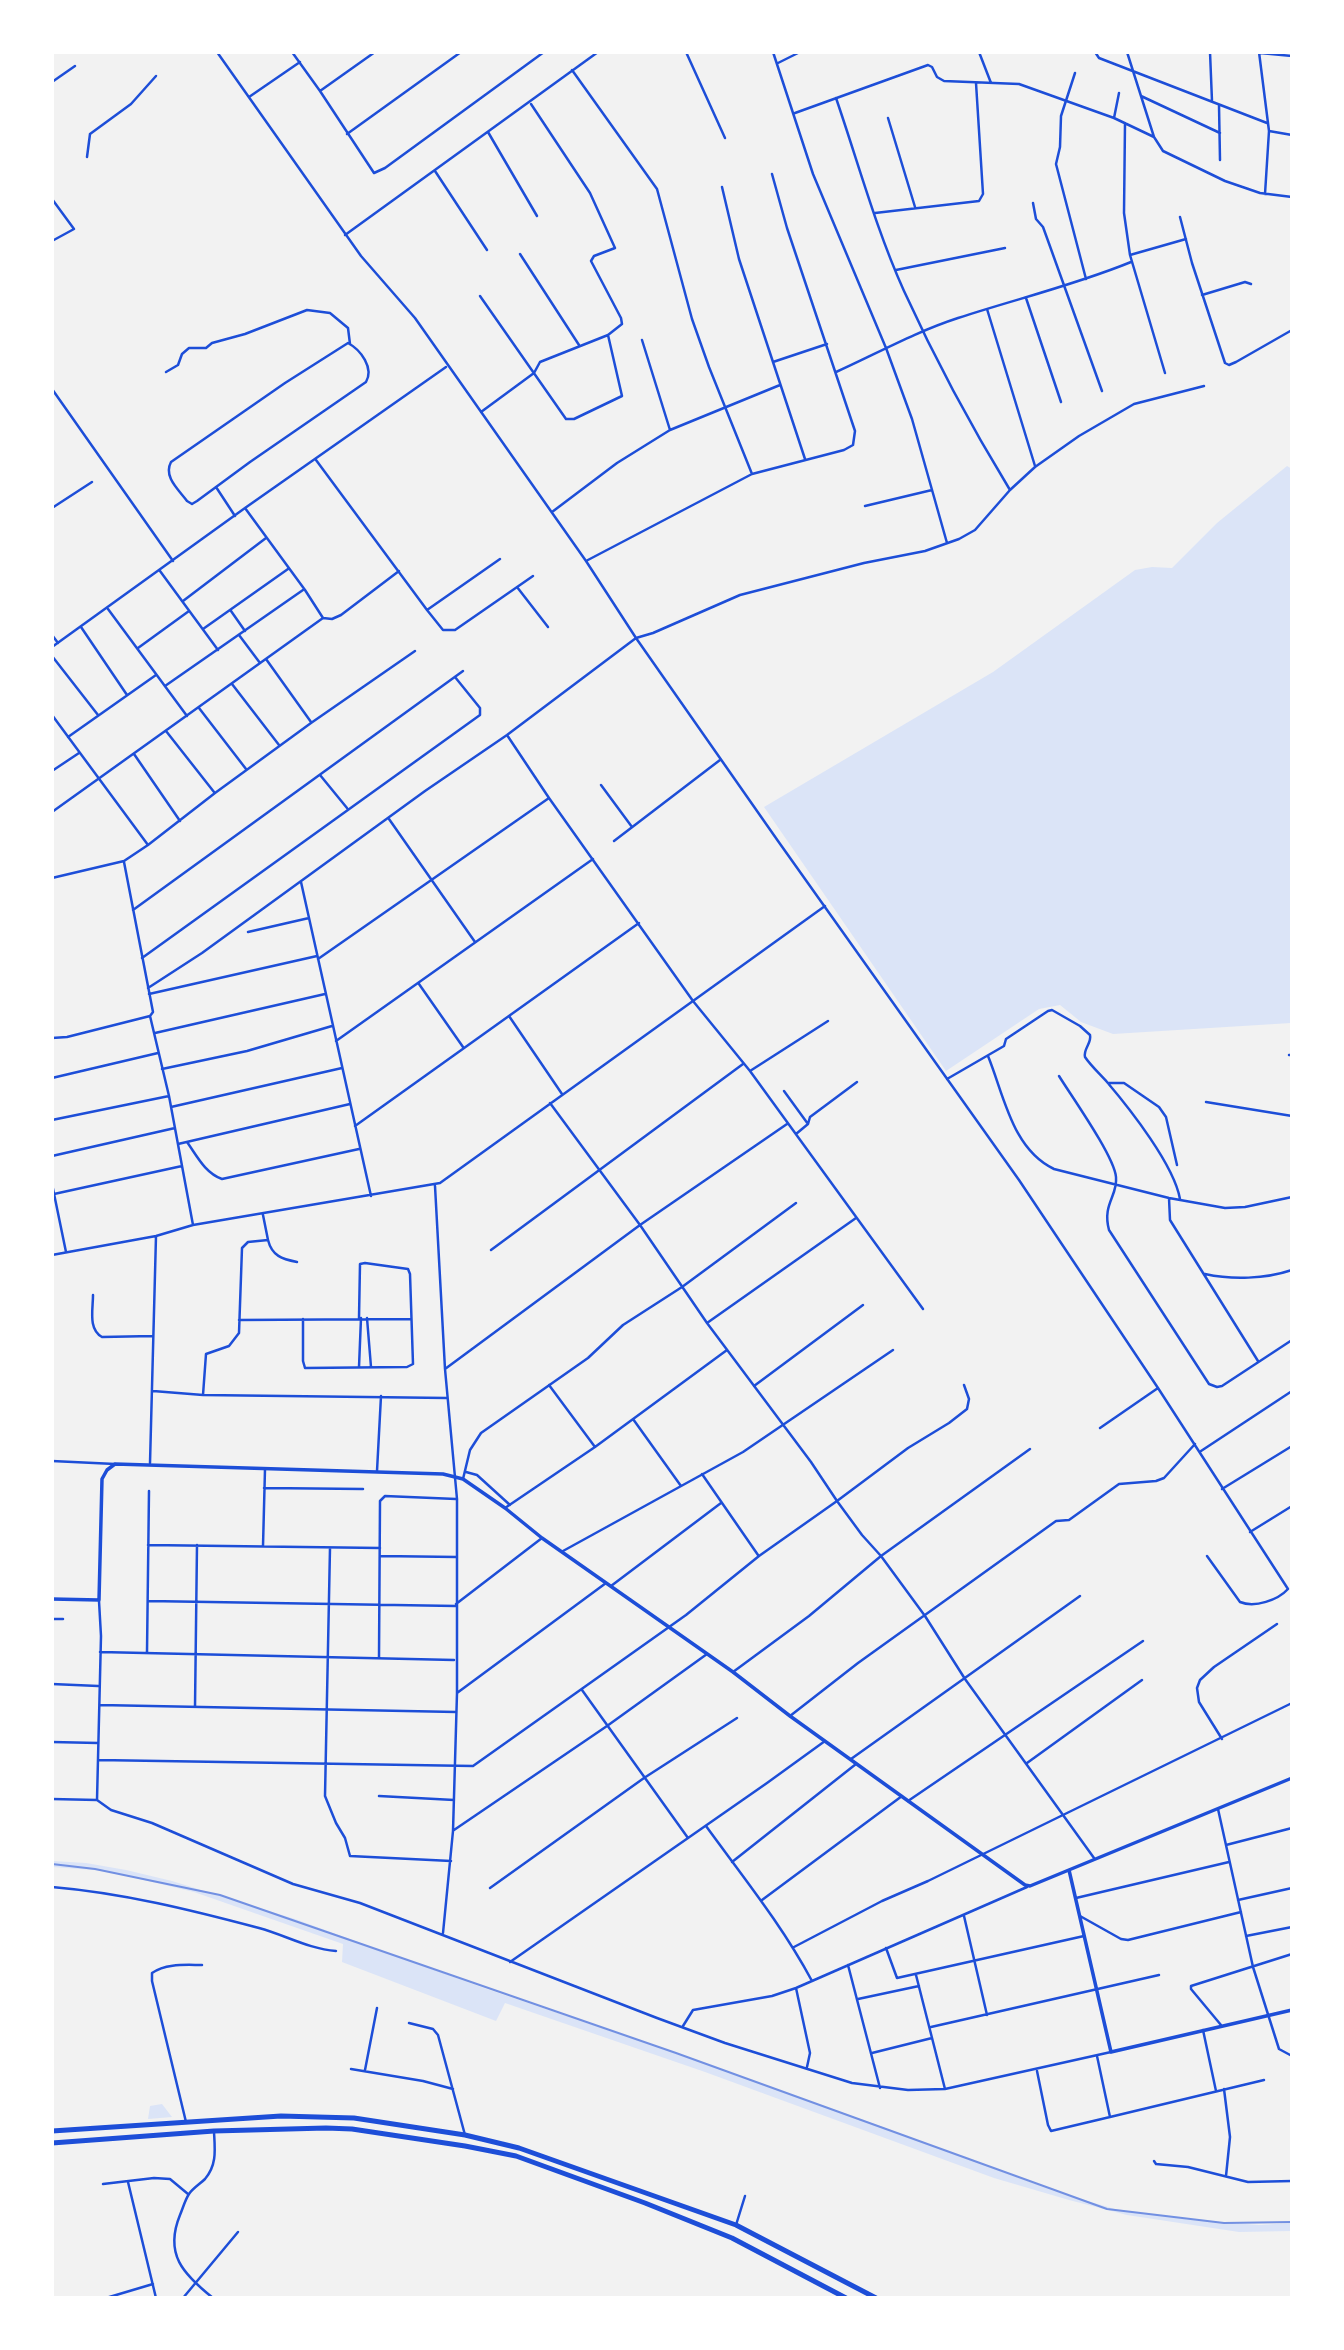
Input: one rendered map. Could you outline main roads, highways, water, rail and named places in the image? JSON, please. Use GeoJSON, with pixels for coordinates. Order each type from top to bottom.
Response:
{"type":"FeatureCollection","features":[{"type":"Feature","properties":{"kind":"main road"},"geometry":{"type":"LineString","coordinates":[[52,2131],[281,2116],[328,2116],[465,2135],[519,2148],[736,2225],[876,2298]]}},
{"type":"Feature","properties":{"kind":"main road"},"geometry":{"type":"LineString","coordinates":[[52,2143],[214,2131],[352,2129],[503,2154],[645,2203],[732,2238],[846,2298]]}},
{"type":"Feature","properties":{"kind":"main road"},"geometry":{"type":"LineString","coordinates":[[732,2238],[736,2225]]}},
{"type":"Feature","properties":{"kind":"railway"},"geometry":{"type":"LineString","coordinates":[[52,1864],[95,1869],[220,1895],[676,2053],[1107,2209],[1224,2223],[1292,2222]]}}]}
